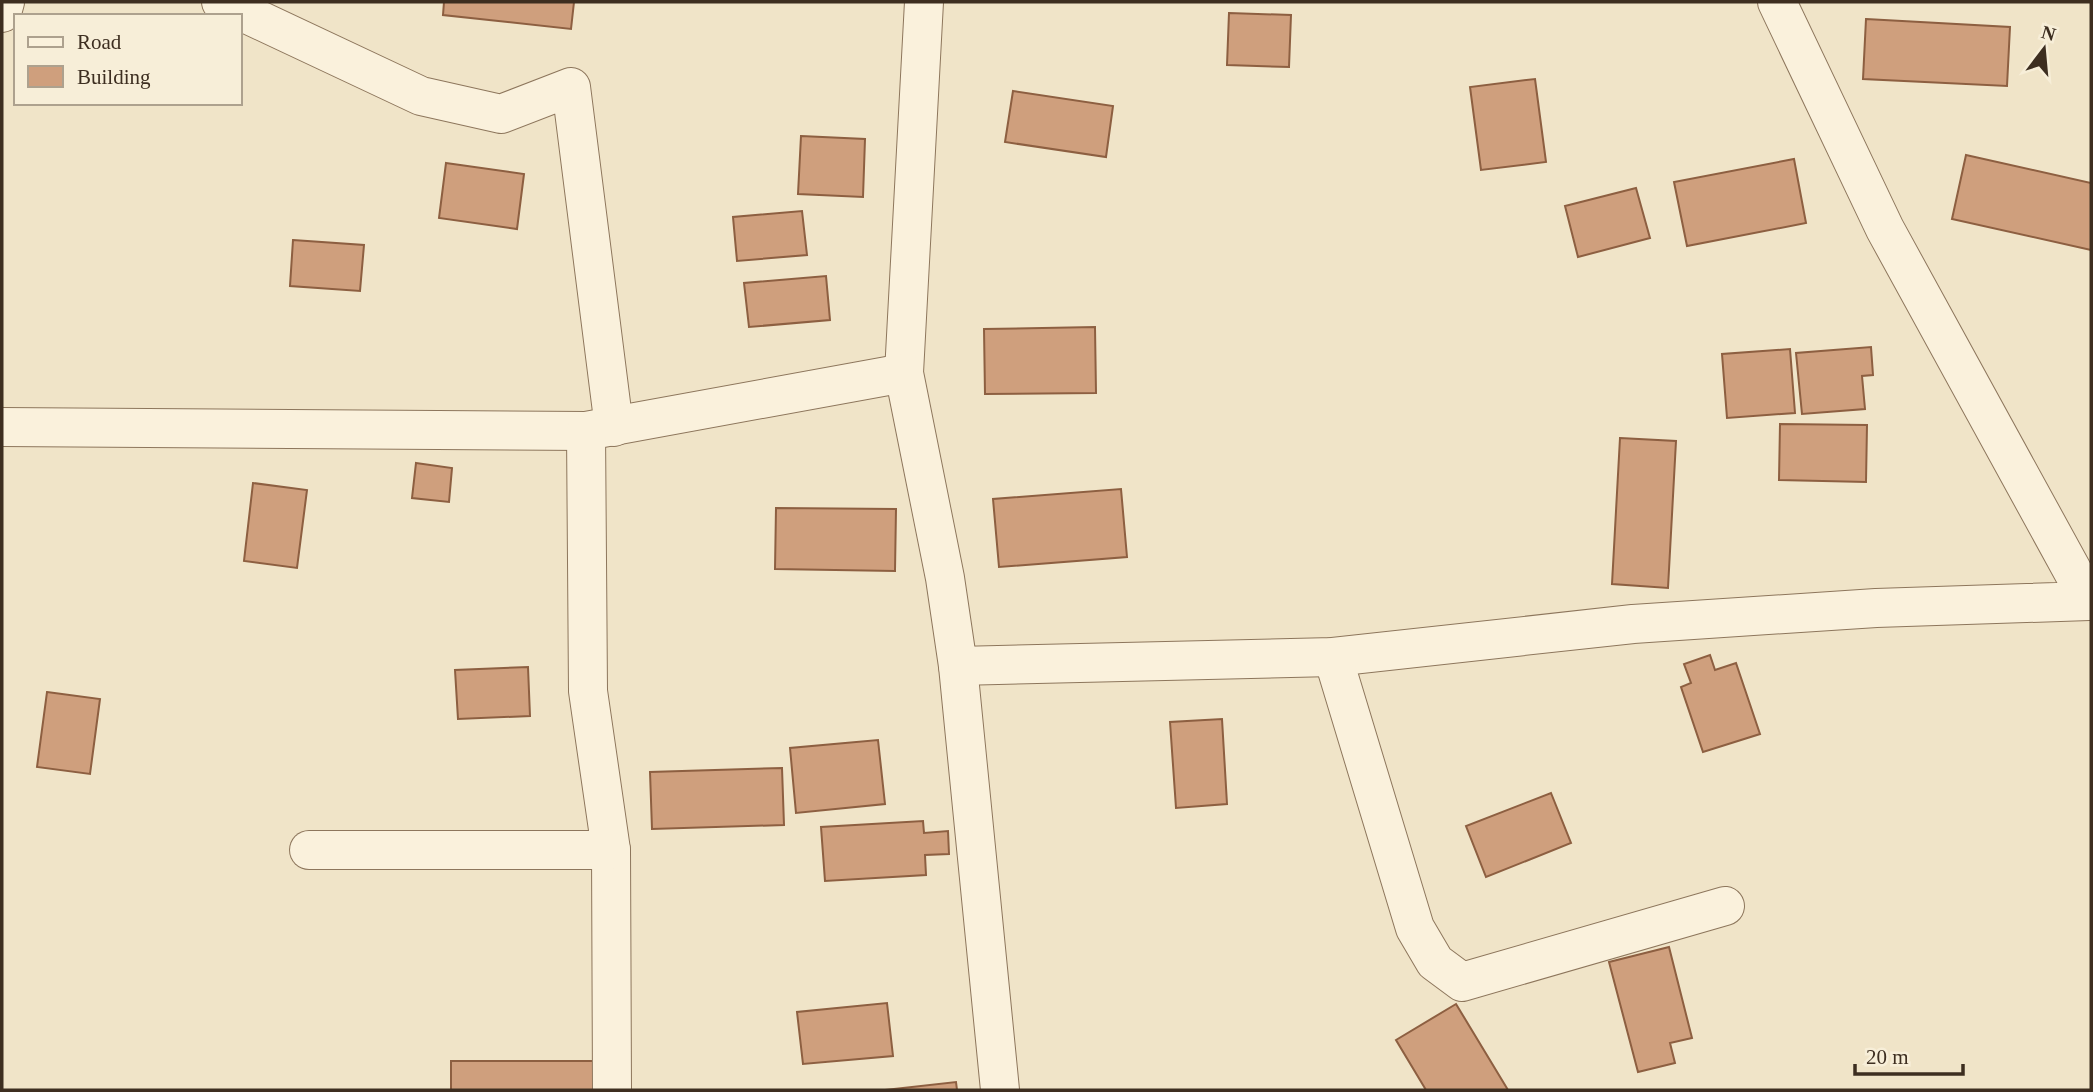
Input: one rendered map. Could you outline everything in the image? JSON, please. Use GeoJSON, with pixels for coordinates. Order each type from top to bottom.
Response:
{"type":"FeatureCollection","features":[{"type":"Feature","properties":{"kind":"street"},"geometry":{"type":"LineString","coordinates":[[2,13],[5,2]]}},
{"type":"Feature","properties":{"kind":"street"},"geometry":{"type":"LineString","coordinates":[[221,2],[421,96],[500,114],[571,87],[600,429],[588,691],[611,850],[612,1090]]}},
{"type":"Feature","properties":{"kind":"street"},"geometry":{"type":"LineString","coordinates":[[925,2],[904,373],[944,578],[958,666],[1000,1090]]}},
{"type":"Feature","properties":{"kind":"street"},"geometry":{"type":"LineString","coordinates":[[958,666],[1333,657],[1633,624],[1876,608],[2090,604],[1885,229],[1777,2]]}},
{"type":"Feature","properties":{"kind":"street"},"geometry":{"type":"LineString","coordinates":[[2,427],[600,429],[904,373]]}},
{"type":"Feature","properties":{"kind":"street"},"geometry":{"type":"LineString","coordinates":[[1333,657],[1415,928],[1435,962],[1462,982],[1725,906]]}},
{"type":"Feature","properties":{"kind":"street"},"geometry":{"type":"LineString","coordinates":[[309,850],[611,850]]}},
{"type":"Feature","properties":{"kind":"building"},"geometry":{"type":"Polygon","coordinates":[[[444,2],[574,2],[571,29],[443,15],[444,2]]]}},
{"type":"Feature","properties":{"kind":"building"},"geometry":{"type":"Polygon","coordinates":[[[1229,13],[1291,15],[1289,67],[1227,65],[1229,13]]]}},
{"type":"Feature","properties":{"kind":"building"},"geometry":{"type":"Polygon","coordinates":[[[1866,19],[2010,27],[2007,86],[1863,79],[1866,19]]]}},
{"type":"Feature","properties":{"kind":"building"},"geometry":{"type":"Polygon","coordinates":[[[1535,79],[1546,162],[1481,170],[1470,87],[1535,79]]]}},
{"type":"Feature","properties":{"kind":"building"},"geometry":{"type":"Polygon","coordinates":[[[1013,91],[1113,106],[1106,157],[1005,142],[1013,91]]]}},
{"type":"Feature","properties":{"kind":"building"},"geometry":{"type":"Polygon","coordinates":[[[801,136],[865,139],[863,197],[798,194],[801,136]]]}},
{"type":"Feature","properties":{"kind":"building"},"geometry":{"type":"Polygon","coordinates":[[[1966,155],[2091,183],[2091,250],[1952,219],[1966,155]]]}},
{"type":"Feature","properties":{"kind":"building"},"geometry":{"type":"Polygon","coordinates":[[[1794,159],[1806,223],[1687,246],[1674,182],[1794,159]]]}},
{"type":"Feature","properties":{"kind":"building"},"geometry":{"type":"Polygon","coordinates":[[[446,163],[524,174],[517,229],[439,218],[446,163]]]}},
{"type":"Feature","properties":{"kind":"building"},"geometry":{"type":"Polygon","coordinates":[[[1636,188],[1650,238],[1578,257],[1565,206],[1636,188]]]}},
{"type":"Feature","properties":{"kind":"building"},"geometry":{"type":"Polygon","coordinates":[[[802,211],[807,255],[737,261],[733,217],[802,211]]]}},
{"type":"Feature","properties":{"kind":"building"},"geometry":{"type":"Polygon","coordinates":[[[293,240],[364,245],[360,291],[290,286],[293,240]]]}},
{"type":"Feature","properties":{"kind":"building"},"geometry":{"type":"Polygon","coordinates":[[[826,276],[830,320],[749,327],[744,283],[826,276]]]}},
{"type":"Feature","properties":{"kind":"building"},"geometry":{"type":"Polygon","coordinates":[[[1095,327],[1096,393],[985,394],[984,329],[1095,327]]]}},
{"type":"Feature","properties":{"kind":"building"},"geometry":{"type":"Polygon","coordinates":[[[1871,347],[1873,375],[1862,376],[1865,409],[1802,414],[1796,353],[1871,347]]]}},
{"type":"Feature","properties":{"kind":"building"},"geometry":{"type":"Polygon","coordinates":[[[1790,349],[1795,413],[1727,418],[1722,354],[1790,349]]]}},
{"type":"Feature","properties":{"kind":"building"},"geometry":{"type":"Polygon","coordinates":[[[1780,424],[1867,425],[1866,482],[1779,480],[1780,424]]]}},
{"type":"Feature","properties":{"kind":"building"},"geometry":{"type":"Polygon","coordinates":[[[1620,438],[1676,441],[1668,588],[1612,584],[1620,438]]]}},
{"type":"Feature","properties":{"kind":"building"},"geometry":{"type":"Polygon","coordinates":[[[416,463],[452,468],[449,502],[412,498],[416,463]]]}},
{"type":"Feature","properties":{"kind":"building"},"geometry":{"type":"Polygon","coordinates":[[[253,483],[307,490],[297,568],[244,561],[253,483]]]}},
{"type":"Feature","properties":{"kind":"building"},"geometry":{"type":"Polygon","coordinates":[[[1121,489],[1127,557],[999,567],[993,499],[1121,489]]]}},
{"type":"Feature","properties":{"kind":"building"},"geometry":{"type":"Polygon","coordinates":[[[776,508],[896,509],[895,571],[775,569],[776,508]]]}},
{"type":"Feature","properties":{"kind":"building"},"geometry":{"type":"Polygon","coordinates":[[[1710,655],[1715,670],[1736,663],[1760,734],[1703,752],[1681,687],[1691,683],[1684,664],[1710,655]]]}},
{"type":"Feature","properties":{"kind":"building"},"geometry":{"type":"Polygon","coordinates":[[[528,667],[530,716],[458,719],[455,670],[528,667]]]}},
{"type":"Feature","properties":{"kind":"building"},"geometry":{"type":"Polygon","coordinates":[[[47,692],[100,699],[90,774],[37,767],[47,692]]]}},
{"type":"Feature","properties":{"kind":"building"},"geometry":{"type":"Polygon","coordinates":[[[1222,719],[1227,804],[1176,808],[1170,722],[1222,719]]]}},
{"type":"Feature","properties":{"kind":"building"},"geometry":{"type":"Polygon","coordinates":[[[878,740],[885,804],[796,813],[790,748],[878,740]]]}},
{"type":"Feature","properties":{"kind":"building"},"geometry":{"type":"Polygon","coordinates":[[[782,768],[784,825],[652,829],[650,772],[782,768]]]}},
{"type":"Feature","properties":{"kind":"building"},"geometry":{"type":"Polygon","coordinates":[[[1551,793],[1571,843],[1486,877],[1466,826],[1551,793]]]}},
{"type":"Feature","properties":{"kind":"building"},"geometry":{"type":"Polygon","coordinates":[[[923,821],[924,833],[948,831],[949,854],[925,855],[926,875],[825,881],[821,827],[923,821]]]}},
{"type":"Feature","properties":{"kind":"building"},"geometry":{"type":"Polygon","coordinates":[[[1669,947],[1692,1038],[1670,1043],[1675,1063],[1638,1072],[1609,962],[1669,947]]]}},
{"type":"Feature","properties":{"kind":"building"},"geometry":{"type":"Polygon","coordinates":[[[887,1003],[893,1056],[803,1064],[797,1012],[887,1003]]]}},
{"type":"Feature","properties":{"kind":"building"},"geometry":{"type":"Polygon","coordinates":[[[1456,1004],[1508,1090],[1426,1090],[1396,1040],[1456,1004]]]}},
{"type":"Feature","properties":{"kind":"building"},"geometry":{"type":"Polygon","coordinates":[[[451,1061],[595,1061],[595,1090],[451,1090],[451,1061]]]}},
{"type":"Feature","properties":{"kind":"building"},"geometry":{"type":"Polygon","coordinates":[[[956,1082],[957,1090],[885,1090],[956,1082]]]}}]}
